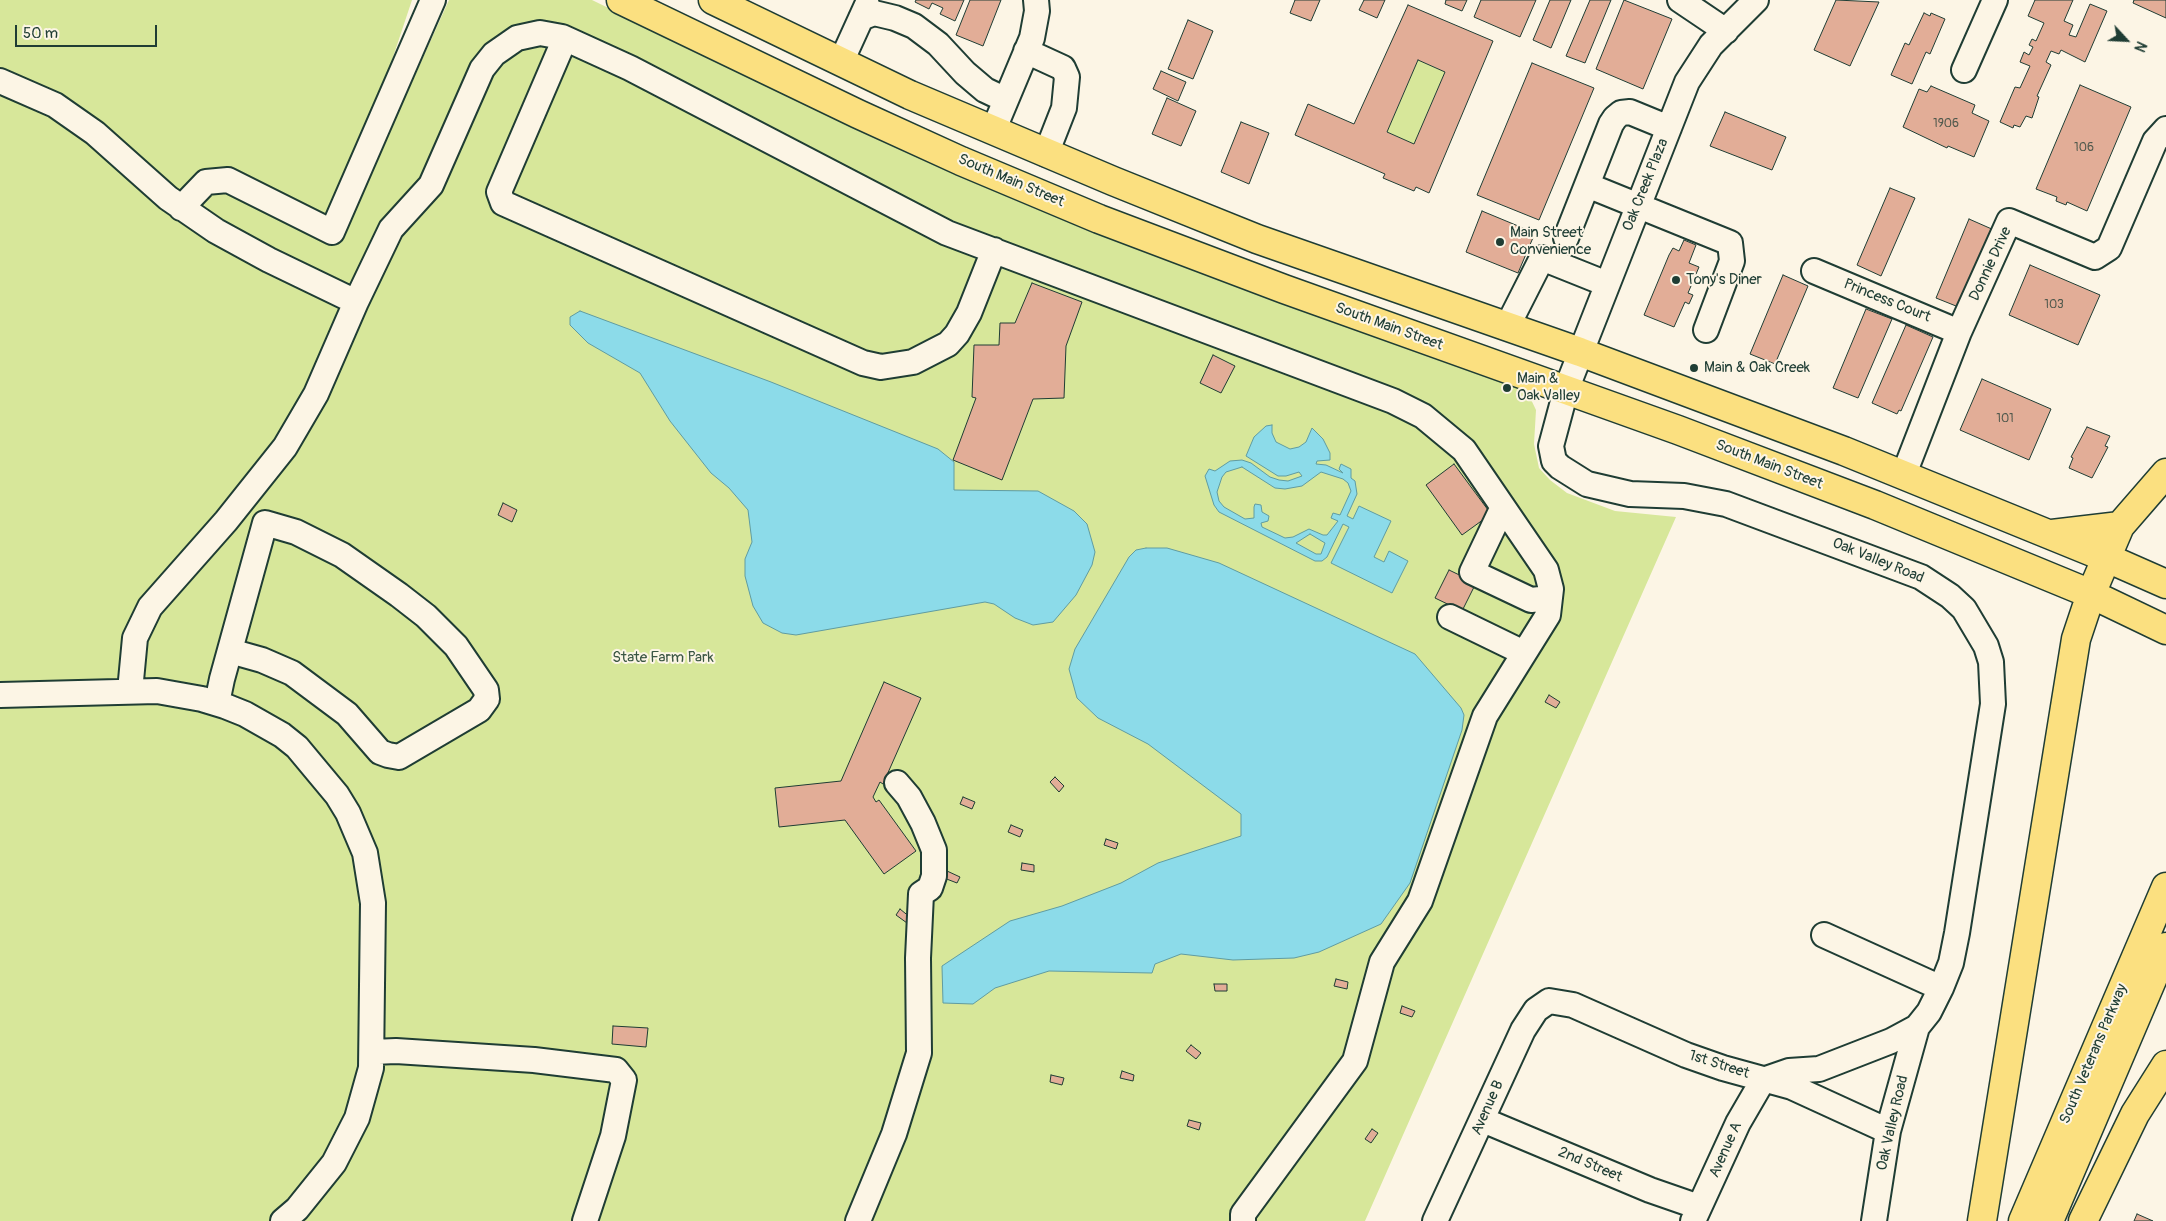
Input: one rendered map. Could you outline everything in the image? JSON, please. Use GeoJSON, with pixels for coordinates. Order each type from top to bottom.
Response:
{"type":"FeatureCollection","features":[{"type":"Feature","properties":{"kind":"highway","name":"South Main Street"},"geometry":{"type":"LineString","coordinates":[[621,0],[858,114],[1108,222],[1267,283],[1566,390],[1875,504],[2091,594],[2166,630]]}},
{"type":"Feature","properties":{"kind":"highway"},"geometry":{"type":"LineString","coordinates":[[713,0],[746,8],[841,62],[993,131],[1257,239],[1580,352],[1904,474],[2108,558],[2166,584]]}},
{"type":"Feature","properties":{"kind":"highway"},"geometry":{"type":"LineString","coordinates":[[1034,191],[1048,154]]}},
{"type":"Feature","properties":{"kind":"highway"},"geometry":{"type":"LineString","coordinates":[[1982,1221],[2076,639],[2091,594],[2108,558],[2120,526],[2166,473]]}},
{"type":"Feature","properties":{"kind":"highway"},"geometry":{"type":"LineString","coordinates":[[2049,534],[2120,526]]}},
{"type":"Feature","properties":{"kind":"highway","name":"South Veterans Parkway"},"geometry":{"type":"LineString","coordinates":[[2023,1221],[2166,887]]}},
{"type":"Feature","properties":{"kind":"highway","name":"South Veterans Parkway"},"geometry":{"type":"LineString","coordinates":[[2049,1221],[2166,948]]}},
{"type":"Feature","properties":{"kind":"highway"},"geometry":{"type":"LineString","coordinates":[[2083,1221],[2135,1114],[2166,1065]]}},
{"type":"Feature","properties":{"kind":"street"},"geometry":{"type":"LineString","coordinates":[[181,208],[206,182],[228,180],[332,232],[433,0]]}},
{"type":"Feature","properties":{"kind":"street"},"geometry":{"type":"LineString","coordinates":[[993,131],[1026,51],[1035,21],[1036,0]]}},
{"type":"Feature","properties":{"kind":"street"},"geometry":{"type":"LineString","coordinates":[[1680,0],[1726,31]]}},
{"type":"Feature","properties":{"kind":"street","name":"Oak Creek Plaza"},"geometry":{"type":"LineString","coordinates":[[1566,390],[1687,82],[1710,45],[1756,0]]}},
{"type":"Feature","properties":{"kind":"street"},"geometry":{"type":"LineString","coordinates":[[1964,70],[1995,0]]}},
{"type":"Feature","properties":{"kind":"street"},"geometry":{"type":"LineString","coordinates":[[841,62],[865,9],[914,26],[938,44],[985,90],[1006,100]]}},
{"type":"Feature","properties":{"kind":"street"},"geometry":{"type":"LineString","coordinates":[[130,691],[135,638],[150,607],[226,521],[285,446],[316,394],[356,302],[392,229],[431,185],[482,69],[494,54],[517,38],[540,33],[562,37],[630,68],[947,233],[1393,401],[1423,416],[1464,450],[1502,509],[1546,570],[1551,589],[1548,615],[1485,716],[1420,901],[1382,962],[1355,1061],[1243,1214],[1243,1221]]}},
{"type":"Feature","properties":{"kind":"street"},"geometry":{"type":"LineString","coordinates":[[562,37],[560,50],[499,192],[503,203],[863,363],[881,367],[913,362],[948,344],[957,334],[969,313],[994,250]]}},
{"type":"Feature","properties":{"kind":"street"},"geometry":{"type":"LineString","coordinates":[[1026,51],[1048,59],[1063,68],[1067,77],[1064,108],[1048,154]]}},
{"type":"Feature","properties":{"kind":"street"},"geometry":{"type":"LineString","coordinates":[[0,81],[55,105],[95,133],[181,208],[216,231],[269,260],[356,302]]}},
{"type":"Feature","properties":{"kind":"street"},"geometry":{"type":"LineString","coordinates":[[1566,238],[1611,124],[1621,114],[1630,112],[1668,128]]}},
{"type":"Feature","properties":{"kind":"street","name":"Donnie Drive"},"geometry":{"type":"LineString","coordinates":[[1904,474],[1959,332],[2009,221],[2095,257],[2109,248],[2154,142],[2166,129]]}},
{"type":"Feature","properties":{"kind":"street"},"geometry":{"type":"LineString","coordinates":[[1587,185],[1730,243],[1732,261],[1706,330]]}},
{"type":"Feature","properties":{"kind":"street"},"geometry":{"type":"LineString","coordinates":[[1507,327],[1542,258],[1607,284]]}},
{"type":"Feature","properties":{"kind":"street","name":"Princess Court"},"geometry":{"type":"LineString","coordinates":[[1814,271],[1959,332]]}},
{"type":"Feature","properties":{"kind":"street","name":"Oak Valley Road"},"geometry":{"type":"LineString","coordinates":[[1566,390],[1551,446],[1554,461],[1571,476],[1588,484],[1630,494],[1684,496],[1726,504],[1872,557],[1921,577],[1939,587],[1964,609],[1976,627],[1991,662],[1992,704],[1951,963],[1929,1012],[1917,1027],[1888,1131],[1874,1221]]}},
{"type":"Feature","properties":{"kind":"street"},"geometry":{"type":"LineString","coordinates":[[1502,509],[1472,572],[1531,600],[1550,598]]}},
{"type":"Feature","properties":{"kind":"street"},"geometry":{"type":"LineString","coordinates":[[217,703],[230,651],[265,523],[296,532],[342,555],[426,616],[456,646],[486,690],[487,700],[479,710],[399,757],[388,755],[380,752],[347,714],[292,673],[262,660],[230,651]]}},
{"type":"Feature","properties":{"kind":"street"},"geometry":{"type":"LineString","coordinates":[[1450,617],[1524,653]]}},
{"type":"Feature","properties":{"kind":"street"},"geometry":{"type":"LineString","coordinates":[[0,695],[64,695],[157,691],[217,703],[245,714],[282,735],[297,746],[337,795],[357,830],[365,853],[373,903],[372,1068],[365,1095],[347,1141],[334,1163],[297,1209],[284,1221]]}},
{"type":"Feature","properties":{"kind":"street"},"geometry":{"type":"LineString","coordinates":[[858,1221],[894,1134],[919,1053],[918,958],[921,894],[930,888],[934,876],[934,850],[923,823],[897,783]]}},
{"type":"Feature","properties":{"kind":"street"},"geometry":{"type":"LineString","coordinates":[[1824,935],[1941,988]]}},
{"type":"Feature","properties":{"kind":"street","name":"1st Street"},"geometry":{"type":"LineString","coordinates":[[1549,1001],[1573,1005],[1686,1055],[1763,1080],[1792,1087],[1888,1131]]}},
{"type":"Feature","properties":{"kind":"street","name":"Avenue B"},"geometry":{"type":"LineString","coordinates":[[1435,1221],[1523,1030],[1536,1010],[1549,1001]]}},
{"type":"Feature","properties":{"kind":"street","name":"Oak Valley Road"},"geometry":{"type":"LineString","coordinates":[[1763,1080],[1789,1071],[1818,1069],[1891,1040],[1917,1027]]}},
{"type":"Feature","properties":{"kind":"street"},"geometry":{"type":"LineString","coordinates":[[372,1052],[396,1051],[534,1060],[616,1070],[624,1080],[613,1136],[585,1221]]}},
{"type":"Feature","properties":{"kind":"street","name":"Avenue A"},"geometry":{"type":"LineString","coordinates":[[1696,1214],[1738,1123],[1763,1080]]}},
{"type":"Feature","properties":{"kind":"street","name":"2nd Street"},"geometry":{"type":"LineString","coordinates":[[1483,1120],[1650,1190],[1696,1214]]}},
{"type":"Feature","properties":{"kind":"green space","name":"State Farm Park"},"geometry":{"type":"Polygon","coordinates":[[[0,0],[412,0],[383,87],[346,168],[369,177],[449,0],[592,0],[851,126],[1024,204],[1187,267],[1526,389],[1536,410],[1534,444],[1539,468],[1550,480],[1567,493],[1615,511],[1676,517],[1365,1221],[0,1221],[0,0]]]}},
{"type":"Feature","properties":{"kind":"green space"},"geometry":{"type":"Polygon","coordinates":[[[1418,60],[1445,72],[1414,144],[1387,132],[1418,60]]]}},
{"type":"Feature","properties":{"kind":"water"},"geometry":{"type":"Polygon","coordinates":[[[580,311],[771,382],[938,449],[954,462],[954,490],[1038,491],[1074,511],[1087,524],[1095,552],[1092,565],[1076,595],[1053,622],[1033,625],[1015,618],[994,604],[985,602],[796,635],[782,633],[763,623],[753,606],[745,576],[745,559],[752,542],[748,510],[729,488],[711,473],[670,421],[640,373],[588,343],[570,325],[570,317],[580,311]]]}},
{"type":"Feature","properties":{"kind":"water"},"geometry":{"type":"Polygon","coordinates":[[[1272,425],[1272,433],[1276,442],[1290,449],[1299,447],[1306,442],[1312,428],[1323,439],[1330,453],[1330,460],[1317,461],[1316,464],[1326,465],[1343,473],[1339,469],[1341,464],[1351,469],[1351,478],[1355,481],[1357,494],[1347,516],[1353,519],[1359,506],[1391,521],[1374,557],[1384,562],[1389,551],[1408,561],[1392,593],[1331,563],[1349,527],[1343,524],[1327,557],[1322,561],[1315,561],[1219,512],[1214,505],[1205,476],[1209,469],[1215,471],[1230,461],[1242,460],[1251,463],[1270,477],[1279,480],[1288,481],[1302,476],[1299,472],[1278,476],[1246,456],[1254,437],[1266,426],[1272,425]],[[1242,467],[1226,472],[1222,477],[1217,492],[1219,501],[1224,507],[1245,519],[1254,518],[1255,504],[1261,505],[1262,512],[1269,516],[1268,521],[1261,523],[1262,527],[1285,538],[1293,537],[1309,529],[1327,535],[1338,521],[1331,518],[1333,513],[1340,515],[1351,491],[1348,483],[1343,479],[1321,472],[1302,486],[1285,489],[1275,488],[1242,467]],[[1310,534],[1296,543],[1316,554],[1321,554],[1325,543],[1310,534]]]}},
{"type":"Feature","properties":{"kind":"water"},"geometry":{"type":"Polygon","coordinates":[[[1167,548],[1219,563],[1415,654],[1461,708],[1464,715],[1462,730],[1410,883],[1381,924],[1319,952],[1294,958],[1233,960],[1181,954],[1155,964],[1152,973],[1049,971],[995,988],[973,1004],[943,1003],[942,966],[1010,921],[1062,906],[1121,883],[1158,863],[1241,836],[1241,814],[1148,744],[1098,718],[1077,698],[1069,669],[1075,649],[1129,557],[1136,550],[1167,548]]]}},
{"type":"Feature","properties":{"kind":"building"},"geometry":{"type":"Polygon","coordinates":[[[916,0],[964,0],[955,21],[940,14],[943,8],[932,3],[929,9],[915,2],[916,0]]]}},
{"type":"Feature","properties":{"kind":"building"},"geometry":{"type":"Polygon","coordinates":[[[970,0],[1001,0],[983,46],[956,35],[970,0]]]}},
{"type":"Feature","properties":{"kind":"building"},"geometry":{"type":"Polygon","coordinates":[[[1295,0],[1320,0],[1311,21],[1290,13],[1295,0]]]}},
{"type":"Feature","properties":{"kind":"building"},"geometry":{"type":"Polygon","coordinates":[[[1364,0],[1385,0],[1377,18],[1359,10],[1364,0]]]}},
{"type":"Feature","properties":{"kind":"building"},"geometry":{"type":"Polygon","coordinates":[[[1446,0],[1467,0],[1462,11],[1445,4],[1446,0]]]}},
{"type":"Feature","properties":{"kind":"building"},"geometry":{"type":"Polygon","coordinates":[[[1481,0],[1536,0],[1520,37],[1474,17],[1481,0]]]}},
{"type":"Feature","properties":{"kind":"building"},"geometry":{"type":"Polygon","coordinates":[[[1550,0],[1571,0],[1551,48],[1533,40],[1550,0]]]}},
{"type":"Feature","properties":{"kind":"building"},"geometry":{"type":"Polygon","coordinates":[[[1590,0],[1611,0],[1585,63],[1566,56],[1590,0]]]}},
{"type":"Feature","properties":{"kind":"building"},"geometry":{"type":"Polygon","coordinates":[[[1624,0],[1672,19],[1643,89],[1596,69],[1624,0]]]}},
{"type":"Feature","properties":{"kind":"building"},"geometry":{"type":"Polygon","coordinates":[[[1836,0],[1879,2],[1850,66],[1814,50],[1836,0]]]}},
{"type":"Feature","properties":{"kind":"building"},"geometry":{"type":"Polygon","coordinates":[[[2035,0],[2073,0],[2064,21],[2073,25],[2069,35],[2076,37],[2090,4],[2107,11],[2085,62],[2061,50],[2059,54],[2051,51],[2046,62],[2051,65],[2037,96],[2039,97],[2032,118],[2026,116],[2020,127],[2014,125],[2013,128],[2000,122],[2015,87],[2020,88],[2030,66],[2020,62],[2024,52],[2029,55],[2033,47],[2029,45],[2032,39],[2036,41],[2044,23],[2028,16],[2035,0]]]}},
{"type":"Feature","properties":{"kind":"building"},"geometry":{"type":"Polygon","coordinates":[[[2134,0],[2166,0],[2166,18],[2133,3],[2134,0]]]}},
{"type":"Feature","properties":{"kind":"building"},"geometry":{"type":"Polygon","coordinates":[[[1408,5],[1493,41],[1429,193],[1416,187],[1414,191],[1383,178],[1385,174],[1295,135],[1308,104],[1354,124],[1408,5]],[[1418,60],[1387,132],[1414,144],[1445,72],[1418,60]]]}},
{"type":"Feature","properties":{"kind":"building"},"geometry":{"type":"Polygon","coordinates":[[[1924,13],[1930,16],[1931,13],[1945,19],[1930,54],[1926,52],[1912,84],[1891,75],[1905,43],[1909,45],[1924,13]]]}},
{"type":"Feature","properties":{"kind":"building"},"geometry":{"type":"Polygon","coordinates":[[[1188,20],[1213,31],[1193,79],[1168,69],[1188,20]]]}},
{"type":"Feature","properties":{"kind":"building"},"geometry":{"type":"Polygon","coordinates":[[[1532,63],[1594,88],[1539,220],[1477,195],[1532,63]]]}},
{"type":"Feature","properties":{"kind":"building"},"geometry":{"type":"Polygon","coordinates":[[[1161,71],[1186,82],[1178,101],[1153,89],[1161,71]]]}},
{"type":"Feature","properties":{"kind":"building"},"geometry":{"type":"Polygon","coordinates":[[[2080,85],[2131,107],[2087,211],[2067,202],[2066,205],[2056,201],[2057,197],[2036,189],[2080,85]]]}},
{"type":"Feature","properties":{"kind":"building"},"geometry":{"type":"Polygon","coordinates":[[[1931,86],[1975,105],[1972,113],[1989,121],[1974,157],[1948,146],[1947,148],[1903,127],[1919,89],[1927,92],[1931,86]]]}},
{"type":"Feature","properties":{"kind":"building"},"geometry":{"type":"Polygon","coordinates":[[[1167,98],[1196,111],[1181,146],[1152,134],[1167,98]]]}},
{"type":"Feature","properties":{"kind":"building"},"geometry":{"type":"Polygon","coordinates":[[[1725,112],[1786,137],[1772,170],[1710,146],[1725,112]]]}},
{"type":"Feature","properties":{"kind":"building"},"geometry":{"type":"Polygon","coordinates":[[[1241,122],[1269,133],[1249,184],[1221,172],[1241,122]]]}},
{"type":"Feature","properties":{"kind":"building"},"geometry":{"type":"Polygon","coordinates":[[[1890,188],[1915,198],[1881,276],[1857,265],[1890,188]]]}},
{"type":"Feature","properties":{"kind":"building","name":"Main Street Convenience"},"geometry":{"type":"Polygon","coordinates":[[[1482,211],[1535,233],[1518,273],[1466,252],[1482,211]]]}},
{"type":"Feature","properties":{"kind":"building"},"geometry":{"type":"Polygon","coordinates":[[[1969,219],[1994,230],[1961,308],[1936,298],[1969,219]]]}},
{"type":"Feature","properties":{"kind":"building","name":"Tony's Diner"},"geometry":{"type":"Polygon","coordinates":[[[1684,240],[1696,245],[1689,263],[1699,267],[1688,293],[1693,295],[1689,304],[1685,302],[1674,327],[1644,315],[1669,255],[1673,248],[1679,251],[1684,240]]]}},
{"type":"Feature","properties":{"kind":"building"},"geometry":{"type":"Polygon","coordinates":[[[2030,265],[2100,295],[2078,345],[2009,315],[2030,265]]]}},
{"type":"Feature","properties":{"kind":"building"},"geometry":{"type":"Polygon","coordinates":[[[1783,275],[1808,286],[1775,364],[1750,354],[1783,275]]]}},
{"type":"Feature","properties":{"kind":"building"},"geometry":{"type":"Polygon","coordinates":[[[1032,283],[1082,302],[1066,346],[1064,398],[1033,399],[1002,480],[953,460],[976,398],[972,397],[974,345],[999,345],[1000,323],[1015,323],[1032,283]]]}},
{"type":"Feature","properties":{"kind":"building"},"geometry":{"type":"Polygon","coordinates":[[[1866,309],[1892,319],[1858,398],[1833,388],[1866,309]]]}},
{"type":"Feature","properties":{"kind":"building"},"geometry":{"type":"Polygon","coordinates":[[[1906,325],[1933,337],[1901,411],[1899,410],[1897,414],[1872,403],[1906,325]]]}},
{"type":"Feature","properties":{"kind":"building"},"geometry":{"type":"Polygon","coordinates":[[[1213,355],[1235,366],[1221,393],[1200,383],[1213,355]]]}},
{"type":"Feature","properties":{"kind":"building"},"geometry":{"type":"Polygon","coordinates":[[[1982,379],[2051,409],[2029,460],[1960,430],[1982,379]]]}},
{"type":"Feature","properties":{"kind":"building"},"geometry":{"type":"Polygon","coordinates":[[[2087,427],[2110,436],[2105,446],[2108,447],[2092,478],[2069,468],[2073,458],[2071,457],[2087,427]]]}},
{"type":"Feature","properties":{"kind":"building"},"geometry":{"type":"Polygon","coordinates":[[[1454,464],[1491,514],[1462,535],[1426,485],[1454,464]]]}},
{"type":"Feature","properties":{"kind":"building"},"geometry":{"type":"Polygon","coordinates":[[[503,503],[517,510],[512,522],[498,515],[503,503]]]}},
{"type":"Feature","properties":{"kind":"building"},"geometry":{"type":"Polygon","coordinates":[[[1449,570],[1476,583],[1462,611],[1435,598],[1449,570]]]}},
{"type":"Feature","properties":{"kind":"building"},"geometry":{"type":"Polygon","coordinates":[[[884,682],[921,698],[883,784],[880,782],[873,797],[876,802],[879,800],[916,851],[884,874],[845,820],[779,827],[775,788],[841,781],[884,682]]]}},
{"type":"Feature","properties":{"kind":"building"},"geometry":{"type":"Polygon","coordinates":[[[1549,695],[1560,702],[1556,708],[1545,702],[1549,695]]]}},
{"type":"Feature","properties":{"kind":"building"},"geometry":{"type":"Polygon","coordinates":[[[1055,777],[1064,786],[1059,792],[1050,782],[1055,777]]]}},
{"type":"Feature","properties":{"kind":"building"},"geometry":{"type":"Polygon","coordinates":[[[963,797],[975,802],[972,809],[960,804],[963,797]]]}},
{"type":"Feature","properties":{"kind":"building"},"geometry":{"type":"Polygon","coordinates":[[[1011,825],[1023,830],[1020,837],[1008,832],[1011,825]]]}},
{"type":"Feature","properties":{"kind":"building"},"geometry":{"type":"Polygon","coordinates":[[[1106,839],[1118,843],[1116,849],[1104,845],[1106,839]]]}},
{"type":"Feature","properties":{"kind":"building"},"geometry":{"type":"Polygon","coordinates":[[[1022,863],[1034,865],[1034,872],[1021,870],[1022,863]]]}},
{"type":"Feature","properties":{"kind":"building"},"geometry":{"type":"Polygon","coordinates":[[[947,871],[960,877],[957,883],[944,878],[947,871]]]}},
{"type":"Feature","properties":{"kind":"building"},"geometry":{"type":"Polygon","coordinates":[[[900,909],[911,918],[907,923],[896,915],[900,909]]]}},
{"type":"Feature","properties":{"kind":"building"},"geometry":{"type":"Polygon","coordinates":[[[1336,979],[1348,982],[1347,989],[1334,986],[1336,979]]]}},
{"type":"Feature","properties":{"kind":"building"},"geometry":{"type":"Polygon","coordinates":[[[1214,984],[1227,984],[1227,991],[1215,991],[1214,984]]]}},
{"type":"Feature","properties":{"kind":"building"},"geometry":{"type":"Polygon","coordinates":[[[1402,1006],[1415,1011],[1412,1017],[1400,1013],[1402,1006]]]}},
{"type":"Feature","properties":{"kind":"building"},"geometry":{"type":"Polygon","coordinates":[[[613,1026],[648,1028],[646,1047],[612,1044],[613,1026]]]}},
{"type":"Feature","properties":{"kind":"building"},"geometry":{"type":"Polygon","coordinates":[[[1191,1045],[1201,1053],[1196,1059],[1186,1051],[1191,1045]]]}},
{"type":"Feature","properties":{"kind":"building"},"geometry":{"type":"Polygon","coordinates":[[[1122,1071],[1134,1075],[1133,1081],[1120,1078],[1122,1071]]]}},
{"type":"Feature","properties":{"kind":"building"},"geometry":{"type":"Polygon","coordinates":[[[1051,1075],[1064,1078],[1062,1085],[1050,1082],[1051,1075]]]}},
{"type":"Feature","properties":{"kind":"building"},"geometry":{"type":"Polygon","coordinates":[[[1189,1120],[1201,1123],[1199,1130],[1187,1126],[1189,1120]]]}},
{"type":"Feature","properties":{"kind":"building"},"geometry":{"type":"Polygon","coordinates":[[[1372,1129],[1378,1133],[1371,1143],[1365,1139],[1372,1129]]]}},
{"type":"Feature","properties":{"kind":"building"},"geometry":{"type":"Polygon","coordinates":[[[2137,1214],[2153,1221],[2134,1221],[2137,1214]]]}},
{"type":"Feature","properties":{"kind":"place","name":"Main Street Convenience"},"geometry":{"type":"Point","coordinates":[1500,242]}},
{"type":"Feature","properties":{"kind":"place","name":"Tony's Diner"},"geometry":{"type":"Point","coordinates":[1676,280]}},
{"type":"Feature","properties":{"kind":"place","name":"Main & Oak Creek"},"geometry":{"type":"Point","coordinates":[1694,368]}},
{"type":"Feature","properties":{"kind":"place","name":"Main & Oak Valley"},"geometry":{"type":"Point","coordinates":[1507,388]}}]}
